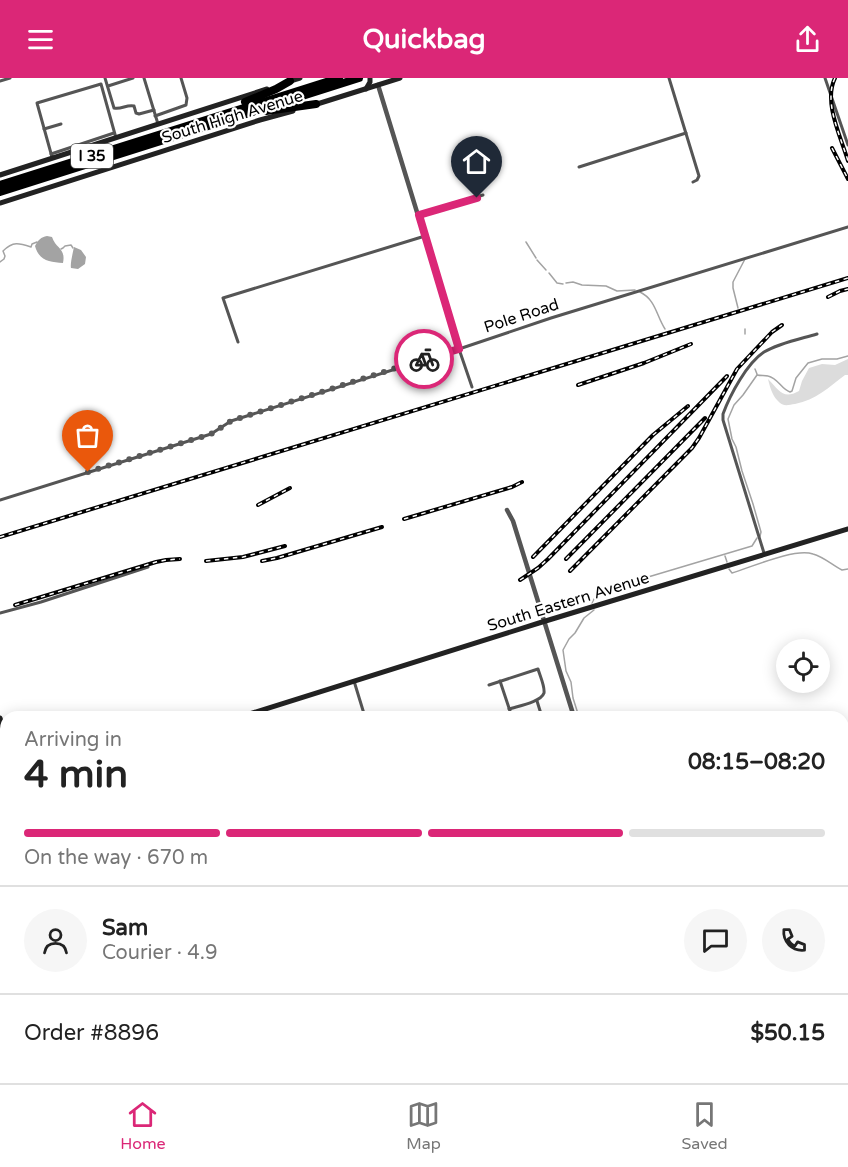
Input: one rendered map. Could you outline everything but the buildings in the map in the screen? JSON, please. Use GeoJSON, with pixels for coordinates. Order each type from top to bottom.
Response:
{"type":"FeatureCollection","features":[{"type":"Feature","properties":{"kind":"highway","name":"I 35"},"geometry":{"type":"LineString","coordinates":[[0,185],[339,78]]}},
{"type":"Feature","properties":{"kind":"highway","name":"I 35"},"geometry":{"type":"LineString","coordinates":[[0,192],[359,78]]}},
{"type":"Feature","properties":{"kind":"highway"},"geometry":{"type":"LineString","coordinates":[[202,121],[290,81]]}},
{"type":"Feature","properties":{"kind":"highway"},"geometry":{"type":"LineString","coordinates":[[253,111],[316,104]]}},
{"type":"Feature","properties":{"kind":"main road"},"geometry":{"type":"LineString","coordinates":[[0,175],[51,156],[300,78]]}},
{"type":"Feature","properties":{"kind":"main road"},"geometry":{"type":"LineString","coordinates":[[366,89],[370,78]]}},
{"type":"Feature","properties":{"kind":"main road"},"geometry":{"type":"LineString","coordinates":[[376,78],[378,85]]}},
{"type":"Feature","properties":{"kind":"main road"},"geometry":{"type":"LineString","coordinates":[[383,78],[392,81]]}},
{"type":"Feature","properties":{"kind":"main road","name":"South High Avenue"},"geometry":{"type":"LineString","coordinates":[[0,203],[400,78]]}},
{"type":"Feature","properties":{"kind":"main road","name":"South Eastern Avenue"},"geometry":{"type":"LineString","coordinates":[[259,711],[848,529]]}},
{"type":"Feature","properties":{"kind":"street"},"geometry":{"type":"LineString","coordinates":[[0,81],[10,78]]}},
{"type":"Feature","properties":{"kind":"street"},"geometry":{"type":"LineString","coordinates":[[105,78],[114,108],[131,105],[139,114],[154,110]]}},
{"type":"Feature","properties":{"kind":"street"},"geometry":{"type":"LineString","coordinates":[[108,86],[133,78]]}},
{"type":"Feature","properties":{"kind":"street"},"geometry":{"type":"LineString","coordinates":[[144,78],[158,124]]}},
{"type":"Feature","properties":{"kind":"street"},"geometry":{"type":"LineString","coordinates":[[155,116],[186,105],[187,98],[181,78]]}},
{"type":"Feature","properties":{"kind":"street"},"geometry":{"type":"LineString","coordinates":[[669,78],[699,176],[693,182]]}},
{"type":"Feature","properties":{"kind":"street"},"geometry":{"type":"LineString","coordinates":[[825,78],[848,145]]}},
{"type":"Feature","properties":{"kind":"street"},"geometry":{"type":"LineString","coordinates":[[51,156],[37,103],[101,84],[116,136]]}},
{"type":"Feature","properties":{"kind":"street"},"geometry":{"type":"LineString","coordinates":[[378,85],[472,387]]}},
{"type":"Feature","properties":{"kind":"street"},"geometry":{"type":"LineString","coordinates":[[44,129],[61,123]]}},
{"type":"Feature","properties":{"kind":"street"},"geometry":{"type":"LineString","coordinates":[[579,167],[686,133]]}},
{"type":"Feature","properties":{"kind":"street"},"geometry":{"type":"LineString","coordinates":[[419,215],[483,195]]}},
{"type":"Feature","properties":{"kind":"street","name":"Pole Road"},"geometry":{"type":"LineString","coordinates":[[0,500],[211,434],[231,421],[562,314],[848,227]]}},
{"type":"Feature","properties":{"kind":"street"},"geometry":{"type":"LineString","coordinates":[[238,342],[223,298],[425,236]]}},
{"type":"Feature","properties":{"kind":"street"},"geometry":{"type":"LineString","coordinates":[[764,555],[723,414],[744,374],[756,358],[772,348],[817,334]]}},
{"type":"Feature","properties":{"kind":"street"},"geometry":{"type":"LineString","coordinates":[[507,510],[513,521],[572,711]]}},
{"type":"Feature","properties":{"kind":"street"},"geometry":{"type":"LineString","coordinates":[[0,613],[148,567]]}},
{"type":"Feature","properties":{"kind":"street"},"geometry":{"type":"LineString","coordinates":[[489,685],[500,681],[538,669],[544,691],[542,697],[537,700],[509,709],[500,681]]}},
{"type":"Feature","properties":{"kind":"street"},"geometry":{"type":"LineString","coordinates":[[354,681],[363,711]]}},
{"type":"Feature","properties":{"kind":"street"},"geometry":{"type":"LineString","coordinates":[[537,700],[540,711]]}},
{"type":"Feature","properties":{"kind":"shaded area"},"geometry":{"type":"Polygon","coordinates":[[[52,237],[62,251],[63,263],[46,260],[39,255],[35,246],[41,238],[52,237]]]}},
{"type":"Feature","properties":{"kind":"shaded area"},"geometry":{"type":"Polygon","coordinates":[[[74,247],[81,250],[86,257],[85,264],[78,269],[71,268],[74,247]]]}},
{"type":"Feature","properties":{"kind":"shaded area"},"geometry":{"type":"Polygon","coordinates":[[[848,359],[848,375],[809,399],[784,405],[771,391],[768,379],[778,390],[785,394],[794,394],[799,391],[809,368],[822,364],[835,365],[848,359]]]}},
{"type":"Feature","properties":{"kind":"waterway"},"geometry":{"type":"LineString","coordinates":[[0,262],[5,256],[3,251],[13,244],[31,247],[37,242]]}},
{"type":"Feature","properties":{"kind":"waterway"},"geometry":{"type":"LineString","coordinates":[[526,242],[536,258]]}},
{"type":"Feature","properties":{"kind":"waterway"},"geometry":{"type":"LineString","coordinates":[[61,249],[71,245],[73,248]]}},
{"type":"Feature","properties":{"kind":"waterway"},"geometry":{"type":"LineString","coordinates":[[738,308],[733,282],[745,259]]}},
{"type":"Feature","properties":{"kind":"waterway"},"geometry":{"type":"LineString","coordinates":[[537,260],[546,270]]}},
{"type":"Feature","properties":{"kind":"waterway"},"geometry":{"type":"LineString","coordinates":[[549,273],[557,283],[563,284]]}},
{"type":"Feature","properties":{"kind":"waterway"},"geometry":{"type":"LineString","coordinates":[[566,283],[606,286],[617,291],[635,290]]}},
{"type":"Feature","properties":{"kind":"waterway"},"geometry":{"type":"LineString","coordinates":[[640,292],[653,304],[665,329]]}},
{"type":"Feature","properties":{"kind":"waterway"},"geometry":{"type":"LineString","coordinates":[[745,329],[745,334]]}},
{"type":"Feature","properties":{"kind":"waterway"},"geometry":{"type":"LineString","coordinates":[[757,375],[771,377],[790,392],[796,378],[808,363],[848,356]]}},
{"type":"Feature","properties":{"kind":"waterway"},"geometry":{"type":"LineString","coordinates":[[755,369],[757,374]]}},
{"type":"Feature","properties":{"kind":"waterway"},"geometry":{"type":"LineString","coordinates":[[757,375],[734,405],[728,419],[761,532],[760,536]]}},
{"type":"Feature","properties":{"kind":"waterway"},"geometry":{"type":"LineString","coordinates":[[592,603],[598,596],[628,583],[752,546],[757,538]]}},
{"type":"Feature","properties":{"kind":"waterway"},"geometry":{"type":"LineString","coordinates":[[729,569],[732,573],[784,556],[805,553],[821,557],[842,570],[848,569]]}},
{"type":"Feature","properties":{"kind":"waterway"},"geometry":{"type":"LineString","coordinates":[[725,556],[727,562]]}},
{"type":"Feature","properties":{"kind":"waterway"},"geometry":{"type":"LineString","coordinates":[[577,711],[571,682],[566,671],[563,650],[584,618],[594,610]]}},
{"type":"Feature","properties":{"kind":"railway"},"geometry":{"type":"LineString","coordinates":[[835,78],[832,87],[832,108],[848,161]]}},
{"type":"Feature","properties":{"kind":"railway"},"geometry":{"type":"LineString","coordinates":[[832,148],[848,179]]}},
{"type":"Feature","properties":{"kind":"railway"},"geometry":{"type":"LineString","coordinates":[[0,537],[848,278]]}},
{"type":"Feature","properties":{"kind":"railway"},"geometry":{"type":"LineString","coordinates":[[828,297],[848,289]]}},
{"type":"Feature","properties":{"kind":"railway"},"geometry":{"type":"LineString","coordinates":[[570,571],[692,448],[737,369],[772,332],[782,325]]}},
{"type":"Feature","properties":{"kind":"railway"},"geometry":{"type":"LineString","coordinates":[[578,385],[644,363],[691,344]]}},
{"type":"Feature","properties":{"kind":"railway"},"geometry":{"type":"LineString","coordinates":[[520,580],[548,559],[727,376]]}},
{"type":"Feature","properties":{"kind":"railway"},"geometry":{"type":"LineString","coordinates":[[533,557],[653,435],[688,406]]}},
{"type":"Feature","properties":{"kind":"railway"},"geometry":{"type":"LineString","coordinates":[[566,559],[705,418]]}},
{"type":"Feature","properties":{"kind":"railway"},"geometry":{"type":"LineString","coordinates":[[404,519],[522,482]]}},
{"type":"Feature","properties":{"kind":"railway"},"geometry":{"type":"LineString","coordinates":[[258,505],[290,488]]}},
{"type":"Feature","properties":{"kind":"railway"},"geometry":{"type":"LineString","coordinates":[[262,561],[382,527]]}},
{"type":"Feature","properties":{"kind":"railway"},"geometry":{"type":"LineString","coordinates":[[206,561],[243,557],[285,546]]}},
{"type":"Feature","properties":{"kind":"railway"},"geometry":{"type":"LineString","coordinates":[[15,605],[156,562],[180,559]]}},
{"type":"Feature","properties":{"kind":"way so far"},"geometry":{"type":"LineString","coordinates":[[88,472],[211,434],[231,421],[424,359]]}},
{"type":"Feature","properties":{"kind":"route"},"geometry":{"type":"LineString","coordinates":[[424,359],[459,349],[419,215],[477,198]]}}]}
